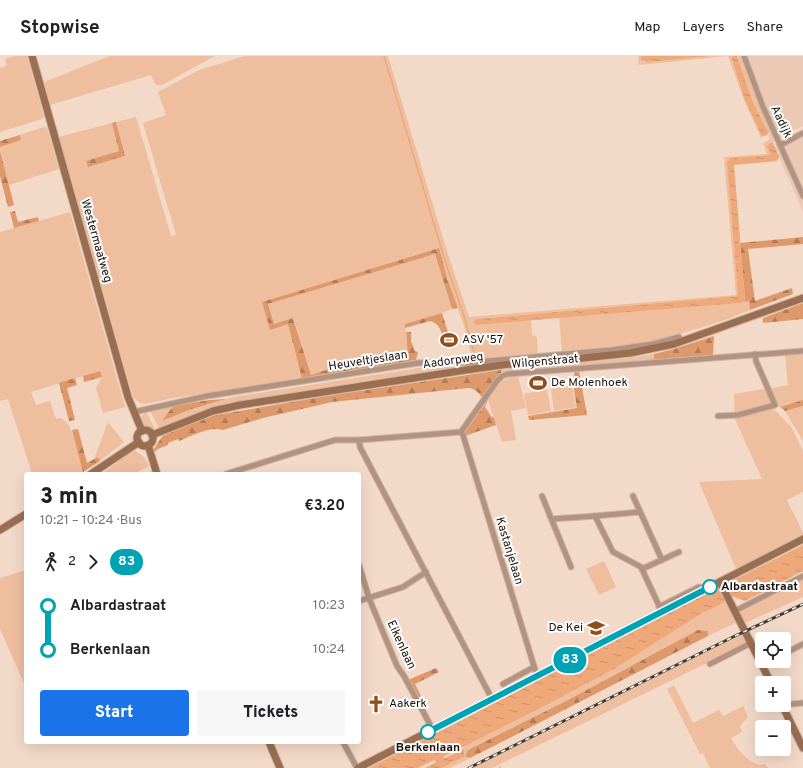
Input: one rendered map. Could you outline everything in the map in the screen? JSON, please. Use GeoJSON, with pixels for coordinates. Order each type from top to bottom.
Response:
{"type":"FeatureCollection","features":[{"type":"Feature","properties":{"kind":"street","name":"Westermaatweg"},"geometry":{"type":"LineString","coordinates":[[32,56],[128,397],[142,431]]}},
{"type":"Feature","properties":{"kind":"street","name":"Aadijk"},"geometry":{"type":"LineString","coordinates":[[744,56],[763,107],[803,196]]}},
{"type":"Feature","properties":{"kind":"street"},"geometry":{"type":"LineString","coordinates":[[780,145],[803,133]]}},
{"type":"Feature","properties":{"kind":"street","name":"Aadorpweg"},"geometry":{"type":"LineString","coordinates":[[152,435],[213,411],[240,405],[466,370],[518,363],[623,354],[652,349],[687,340],[803,298]]}},
{"type":"Feature","properties":{"kind":"street","name":"Heuveltjeslaan"},"geometry":{"type":"LineString","coordinates":[[134,412],[207,396],[418,363],[439,362],[465,364],[611,350],[653,344],[679,337]]}},
{"type":"Feature","properties":{"kind":"street","name":"Wilgenstraat"},"geometry":{"type":"LineString","coordinates":[[461,432],[487,394],[502,376],[803,351]]}},
{"type":"Feature","properties":{"kind":"street"},"geometry":{"type":"LineString","coordinates":[[718,416],[738,415],[775,405],[756,361],[755,354]]}},
{"type":"Feature","properties":{"kind":"street"},"geometry":{"type":"LineString","coordinates":[[138,442],[138,436],[142,431],[146,430],[152,435],[153,441],[148,446]]}},
{"type":"Feature","properties":{"kind":"street"},"geometry":{"type":"LineString","coordinates":[[232,472],[335,440],[359,440],[461,432]]}},
{"type":"Feature","properties":{"kind":"street","name":"Kastanjelaan"},"geometry":{"type":"LineString","coordinates":[[461,432],[537,676]]}},
{"type":"Feature","properties":{"kind":"street"},"geometry":{"type":"LineString","coordinates":[[359,440],[360,447],[492,699]]}},
{"type":"Feature","properties":{"kind":"street"},"geometry":{"type":"LineString","coordinates":[[138,442],[144,446],[148,446]]}},
{"type":"Feature","properties":{"kind":"street"},"geometry":{"type":"LineString","coordinates":[[94,472],[138,442]]}},
{"type":"Feature","properties":{"kind":"street"},"geometry":{"type":"LineString","coordinates":[[148,446],[156,472]]}},
{"type":"Feature","properties":{"kind":"street"},"geometry":{"type":"LineString","coordinates":[[542,496],[571,567]]}},
{"type":"Feature","properties":{"kind":"street"},"geometry":{"type":"LineString","coordinates":[[633,496],[662,560]]}},
{"type":"Feature","properties":{"kind":"street"},"geometry":{"type":"LineString","coordinates":[[552,519],[640,512]]}},
{"type":"Feature","properties":{"kind":"street"},"geometry":{"type":"LineString","coordinates":[[0,530],[24,515]]}},
{"type":"Feature","properties":{"kind":"street"},"geometry":{"type":"LineString","coordinates":[[595,516],[613,552],[642,569],[660,610]]}},
{"type":"Feature","properties":{"kind":"street"},"geometry":{"type":"LineString","coordinates":[[345,744],[357,768],[537,676],[660,610],[706,589],[803,539]]}},
{"type":"Feature","properties":{"kind":"street"},"geometry":{"type":"LineString","coordinates":[[642,569],[679,552]]}},
{"type":"Feature","properties":{"kind":"street"},"geometry":{"type":"LineString","coordinates":[[361,600],[403,586],[426,572]]}},
{"type":"Feature","properties":{"kind":"street"},"geometry":{"type":"LineString","coordinates":[[735,611],[803,576]]}},
{"type":"Feature","properties":{"kind":"street","name":"Eikenlaan"},"geometry":{"type":"LineString","coordinates":[[361,577],[397,666],[433,730]]}},
{"type":"Feature","properties":{"kind":"street"},"geometry":{"type":"LineString","coordinates":[[720,582],[755,651]]}},
{"type":"Feature","properties":{"kind":"street"},"geometry":{"type":"LineString","coordinates":[[710,664],[751,643]]}},
{"type":"Feature","properties":{"kind":"street"},"geometry":{"type":"LineString","coordinates":[[791,650],[803,644]]}},
{"type":"Feature","properties":{"kind":"street"},"geometry":{"type":"LineString","coordinates":[[503,684],[534,667]]}},
{"type":"Feature","properties":{"kind":"street"},"geometry":{"type":"LineString","coordinates":[[791,704],[803,703]]}},
{"type":"Feature","properties":{"kind":"street"},"geometry":{"type":"LineString","coordinates":[[785,712],[803,748]]}},
{"type":"Feature","properties":{"kind":"street"},"geometry":{"type":"LineString","coordinates":[[270,744],[280,768]]}},
{"type":"Feature","properties":{"kind":"shaded area"},"geometry":{"type":"Polygon","coordinates":[[[14,56],[27,56],[44,117],[42,119],[0,132],[0,68],[7,66],[5,59],[14,56]]]}},
{"type":"Feature","properties":{"kind":"shaded area"},"geometry":{"type":"Polygon","coordinates":[[[109,56],[215,56],[162,85],[156,85],[151,75],[50,105],[44,82],[109,56]]]}},
{"type":"Feature","properties":{"kind":"shaded area"},"geometry":{"type":"Polygon","coordinates":[[[245,56],[388,56],[446,248],[469,317],[736,295],[724,157],[767,154],[763,143],[771,139],[773,143],[770,143],[771,155],[730,158],[738,294],[737,296],[477,319],[476,325],[531,320],[532,335],[537,337],[538,353],[472,361],[465,329],[438,248],[262,302],[270,329],[288,324],[302,379],[173,398],[145,404],[140,403],[133,397],[59,137],[112,123],[119,151],[87,161],[88,167],[125,156],[116,122],[136,117],[171,236],[176,235],[143,123],[166,115],[158,92],[199,70],[245,56]]]}},
{"type":"Feature","properties":{"kind":"shaded area"},"geometry":{"type":"Polygon","coordinates":[[[638,56],[641,56],[641,60],[647,62],[728,56],[639,65],[638,56]]]}},
{"type":"Feature","properties":{"kind":"shaded area"},"geometry":{"type":"Polygon","coordinates":[[[728,56],[731,56],[744,98],[761,135],[763,136],[761,138],[744,100],[728,56]]]}},
{"type":"Feature","properties":{"kind":"shaded area"},"geometry":{"type":"Polygon","coordinates":[[[737,56],[742,56],[757,99],[771,131],[767,135],[768,132],[752,100],[737,56]]]}},
{"type":"Feature","properties":{"kind":"shaded area"},"geometry":{"type":"Polygon","coordinates":[[[739,56],[803,56],[803,126],[771,143],[739,56]]]}},
{"type":"Feature","properties":{"kind":"shaded area"},"geometry":{"type":"Polygon","coordinates":[[[44,127],[47,128],[59,169],[9,185],[0,147],[21,140],[20,135],[44,127]]]}},
{"type":"Feature","properties":{"kind":"shaded area"},"geometry":{"type":"Polygon","coordinates":[[[803,132],[803,212],[774,146],[803,132]]]}},
{"type":"Feature","properties":{"kind":"shaded area"},"geometry":{"type":"Polygon","coordinates":[[[70,212],[125,407],[103,413],[96,388],[102,377],[100,371],[31,392],[36,405],[50,401],[56,419],[60,418],[69,426],[76,442],[83,472],[31,472],[8,399],[0,401],[0,232],[70,212]]]}},
{"type":"Feature","properties":{"kind":"shaded area"},"geometry":{"type":"Polygon","coordinates":[[[435,254],[452,309],[405,324],[408,357],[361,365],[359,359],[311,375],[294,318],[274,324],[268,304],[435,254]]]}},
{"type":"Feature","properties":{"kind":"shaded area"},"geometry":{"type":"Polygon","coordinates":[[[749,301],[750,310],[725,320],[661,340],[562,351],[559,318],[749,301]]]}},
{"type":"Feature","properties":{"kind":"shaded area"},"geometry":{"type":"Polygon","coordinates":[[[654,354],[654,361],[501,374],[501,370],[630,358],[654,354]]]}},
{"type":"Feature","properties":{"kind":"shaded area"},"geometry":{"type":"Polygon","coordinates":[[[803,354],[803,400],[780,407],[769,389],[788,385],[785,355],[803,354]]]}},
{"type":"Feature","properties":{"kind":"shaded area"},"geometry":{"type":"Polygon","coordinates":[[[425,367],[455,367],[235,402],[209,408],[159,428],[150,411],[173,406],[163,421],[192,409],[233,397],[425,367]]]}},
{"type":"Feature","properties":{"kind":"shaded area"},"geometry":{"type":"Polygon","coordinates":[[[518,376],[526,408],[511,411],[516,440],[502,442],[488,400],[503,381],[518,376]]]}},
{"type":"Feature","properties":{"kind":"shaded area"},"geometry":{"type":"Polygon","coordinates":[[[572,385],[576,407],[554,411],[551,389],[572,385]]]}},
{"type":"Feature","properties":{"kind":"shaded area"},"geometry":{"type":"Polygon","coordinates":[[[547,389],[551,411],[528,415],[524,394],[547,389]]]}},
{"type":"Feature","properties":{"kind":"shaded area"},"geometry":{"type":"Polygon","coordinates":[[[764,389],[775,410],[792,428],[803,451],[803,492],[787,500],[803,535],[736,569],[699,482],[762,479],[735,419],[734,394],[764,389]]]}},
{"type":"Feature","properties":{"kind":"shaded area"},"geometry":{"type":"Polygon","coordinates":[[[803,406],[803,441],[785,411],[803,406]]]}},
{"type":"Feature","properties":{"kind":"shaded area"},"geometry":{"type":"Polygon","coordinates":[[[146,412],[155,429],[147,428],[141,421],[142,416],[146,412]]]}},
{"type":"Feature","properties":{"kind":"shaded area"},"geometry":{"type":"Polygon","coordinates":[[[108,422],[124,442],[100,461],[98,457],[94,459],[108,422]]]}},
{"type":"Feature","properties":{"kind":"shaded area"},"geometry":{"type":"Polygon","coordinates":[[[133,449],[145,458],[149,466],[138,472],[104,472],[133,449]]]}},
{"type":"Feature","properties":{"kind":"shaded area"},"geometry":{"type":"Polygon","coordinates":[[[604,561],[616,587],[599,595],[586,569],[604,561]]]}},
{"type":"Feature","properties":{"kind":"shaded area"},"geometry":{"type":"Polygon","coordinates":[[[24,571],[24,683],[0,629],[0,578],[24,571]]]}},
{"type":"Feature","properties":{"kind":"shaded area"},"geometry":{"type":"Polygon","coordinates":[[[803,579],[803,597],[745,623],[740,613],[803,579]]]}},
{"type":"Feature","properties":{"kind":"shaded area"},"geometry":{"type":"Polygon","coordinates":[[[725,599],[737,622],[708,636],[709,633],[701,630],[685,637],[568,700],[470,749],[465,755],[470,758],[450,768],[442,768],[464,757],[463,746],[531,713],[614,669],[701,614],[723,603],[725,599]]]}},
{"type":"Feature","properties":{"kind":"shaded area"},"geometry":{"type":"Polygon","coordinates":[[[743,634],[748,643],[492,768],[473,768],[743,634]]]}},
{"type":"Feature","properties":{"kind":"shaded area"},"geometry":{"type":"Polygon","coordinates":[[[674,685],[693,723],[719,710],[723,716],[743,706],[748,717],[740,726],[742,732],[731,738],[745,757],[755,763],[765,764],[768,768],[710,768],[703,753],[700,754],[667,689],[674,685]]]}},
{"type":"Feature","properties":{"kind":"green space"},"geometry":{"type":"Polygon","coordinates":[[[116,122],[125,156],[88,167],[86,161],[119,151],[112,123],[116,122]]]}},
{"type":"Feature","properties":{"kind":"green space"},"geometry":{"type":"Polygon","coordinates":[[[20,135],[21,140],[0,147],[0,141],[20,135]]]}},
{"type":"Feature","properties":{"kind":"green space"},"geometry":{"type":"Polygon","coordinates":[[[0,150],[14,205],[8,207],[0,176],[0,150]]]}},
{"type":"Feature","properties":{"kind":"green space"},"geometry":{"type":"Polygon","coordinates":[[[15,211],[18,222],[38,217],[39,221],[14,228],[10,212],[15,211]]]}},
{"type":"Feature","properties":{"kind":"green space"},"geometry":{"type":"Polygon","coordinates":[[[803,237],[803,244],[748,249],[755,301],[792,288],[793,294],[750,310],[749,301],[744,302],[745,298],[740,243],[803,237]]]}},
{"type":"Feature","properties":{"kind":"green space"},"geometry":{"type":"Polygon","coordinates":[[[439,248],[447,278],[458,308],[452,309],[435,254],[268,304],[274,324],[293,318],[311,375],[359,359],[361,365],[408,357],[406,332],[411,332],[411,341],[415,351],[418,352],[416,360],[302,379],[288,324],[270,330],[262,302],[439,248]]]}},
{"type":"Feature","properties":{"kind":"green space"},"geometry":{"type":"Polygon","coordinates":[[[803,303],[803,319],[763,323],[763,318],[803,303]]]}},
{"type":"Feature","properties":{"kind":"green space"},"geometry":{"type":"Polygon","coordinates":[[[442,313],[448,332],[451,333],[452,345],[444,344],[442,333],[437,324],[434,322],[430,321],[405,328],[405,324],[442,313]]]}},
{"type":"Feature","properties":{"kind":"green space"},"geometry":{"type":"Polygon","coordinates":[[[714,336],[713,356],[654,361],[654,354],[714,336]]]}},
{"type":"Feature","properties":{"kind":"green space"},"geometry":{"type":"Polygon","coordinates":[[[501,370],[501,374],[483,399],[477,391],[468,388],[332,402],[263,418],[223,430],[206,430],[179,441],[178,439],[168,443],[168,445],[153,453],[153,450],[163,436],[192,423],[216,415],[333,395],[501,370]]]}},
{"type":"Feature","properties":{"kind":"green space"},"geometry":{"type":"Polygon","coordinates":[[[100,371],[102,377],[84,382],[83,376],[100,371]]]}},
{"type":"Feature","properties":{"kind":"green space"},"geometry":{"type":"Polygon","coordinates":[[[579,371],[587,415],[529,420],[528,416],[577,408],[573,384],[575,381],[574,372],[579,371]]]}},
{"type":"Feature","properties":{"kind":"green space"},"geometry":{"type":"Polygon","coordinates":[[[75,378],[77,385],[67,388],[75,420],[69,421],[59,383],[75,378]]]}},
{"type":"Feature","properties":{"kind":"green space"},"geometry":{"type":"Polygon","coordinates":[[[226,399],[192,409],[162,421],[173,406],[209,400],[226,399]]]}},
{"type":"Feature","properties":{"kind":"green space"},"geometry":{"type":"Polygon","coordinates":[[[488,400],[485,407],[494,418],[496,425],[465,436],[465,432],[488,400]]]}},
{"type":"Feature","properties":{"kind":"green space"},"geometry":{"type":"Polygon","coordinates":[[[803,400],[803,406],[785,411],[780,407],[803,400]]]}},
{"type":"Feature","properties":{"kind":"green space"},"geometry":{"type":"Polygon","coordinates":[[[78,429],[87,463],[98,457],[100,461],[83,472],[72,430],[78,429]]]}},
{"type":"Feature","properties":{"kind":"green space"},"geometry":{"type":"Polygon","coordinates":[[[698,630],[708,631],[708,636],[470,758],[465,756],[467,751],[470,749],[568,700],[698,630]]]}},
{"type":"Feature","properties":{"kind":"green space"},"geometry":{"type":"Polygon","coordinates":[[[436,668],[439,672],[415,684],[421,696],[417,698],[408,680],[436,668]]]}},
{"type":"Feature","properties":{"kind":"water"},"geometry":{"type":"Polygon","coordinates":[[[641,56],[713,56],[647,62],[641,60],[641,56]]]}},
{"type":"Feature","properties":{"kind":"water"},"geometry":{"type":"Polygon","coordinates":[[[731,56],[737,56],[752,100],[768,132],[767,135],[761,135],[744,98],[731,56]]]}},
{"type":"Feature","properties":{"kind":"water"},"geometry":{"type":"Polygon","coordinates":[[[770,143],[773,143],[779,157],[777,161],[734,165],[745,298],[744,302],[476,325],[473,322],[477,319],[737,296],[727,162],[730,158],[771,155],[767,146],[770,143]]]}},
{"type":"Feature","properties":{"kind":"water"},"geometry":{"type":"Polygon","coordinates":[[[803,545],[803,571],[745,601],[731,596],[724,600],[723,603],[701,614],[614,669],[443,757],[445,758],[463,749],[464,757],[442,768],[425,768],[436,762],[434,760],[418,768],[369,768],[706,593],[718,588],[721,589],[726,584],[803,545]]]}},
{"type":"Feature","properties":{"kind":"waterway"},"geometry":{"type":"LineString","coordinates":[[384,56],[445,261],[464,316],[476,360]]}},
{"type":"Feature","properties":{"kind":"railway"},"geometry":{"type":"LineString","coordinates":[[469,768],[735,636],[803,604]]}},
{"type":"Feature","properties":{"kind":"bus line","name":"83"},"geometry":{"type":"LineString","coordinates":[[428,732],[710,587]]}},
{"type":"Feature","properties":{"kind":"place","name":"ASV '57"},"geometry":{"type":"Point","coordinates":[449,340]}},
{"type":"Feature","properties":{"kind":"place","name":"De Molenhoek"},"geometry":{"type":"Point","coordinates":[538,383]}},
{"type":"Feature","properties":{"kind":"place","name":"Albardastraat"},"geometry":{"type":"Point","coordinates":[710,587]}},
{"type":"Feature","properties":{"kind":"place","name":"De Kei"},"geometry":{"type":"Point","coordinates":[596,628]}},
{"type":"Feature","properties":{"kind":"place","name":"Aakerk"},"geometry":{"type":"Point","coordinates":[376,704]}},
{"type":"Feature","properties":{"kind":"place","name":"Berkenlaan"},"geometry":{"type":"Point","coordinates":[428,732]}}]}
